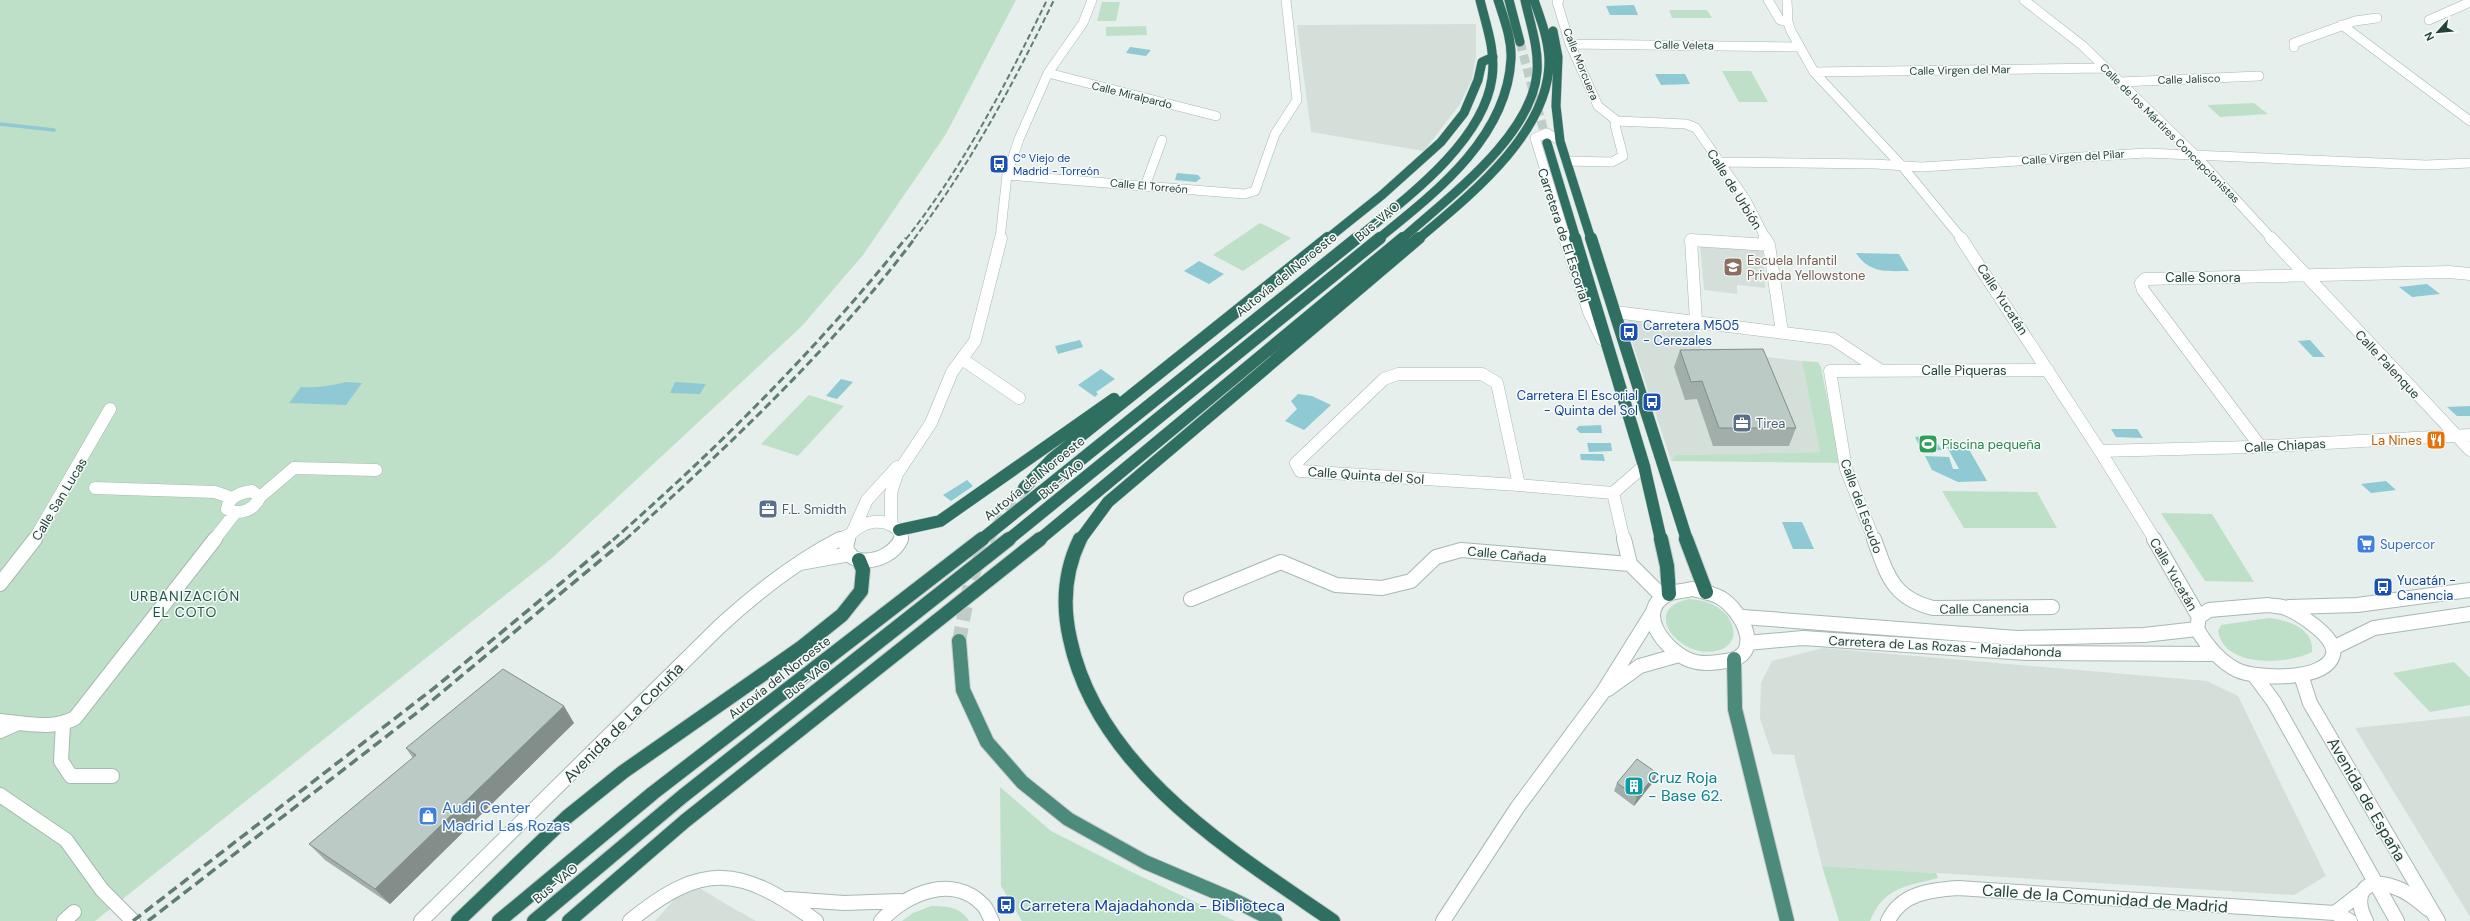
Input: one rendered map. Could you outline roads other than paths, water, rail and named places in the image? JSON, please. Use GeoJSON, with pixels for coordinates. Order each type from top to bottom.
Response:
{"type":"FeatureCollection","features":[{"type":"Feature","properties":{"kind":"highway","name":"Autovía del Noroeste"},"geometry":{"type":"LineString","coordinates":[[499,921],[653,793],[1015,514],[1412,194],[1454,150],[1477,117],[1491,81],[1493,57],[1480,0]]}},
{"type":"Feature","properties":{"kind":"highway","name":"Bus-VAO"},"geometry":{"type":"LineString","coordinates":[[534,921],[748,744],[1030,523],[1399,222],[1444,182],[1481,140],[1493,122],[1505,96],[1509,77],[1510,52],[1509,40],[1498,0]]}},
{"type":"Feature","properties":{"kind":"highway"},"geometry":{"type":"LineString","coordinates":[[1509,0],[1520,42]]}},
{"type":"Feature","properties":{"kind":"highway"},"geometry":{"type":"LineString","coordinates":[[569,921],[685,821],[1047,534],[1398,242],[1486,164],[1518,123],[1530,99],[1537,73],[1537,53],[1524,0]]}},
{"type":"Feature","properties":{"kind":"highway"},"geometry":{"type":"LineString","coordinates":[[1333,921],[1259,869],[1190,817],[1135,763],[1091,702],[1069,648],[1064,600],[1066,580],[1072,555],[1086,527],[1108,502],[1459,204],[1506,156],[1534,116],[1543,96],[1548,76],[1547,40],[1534,0]]}},
{"type":"Feature","properties":{"kind":"highway"},"geometry":{"type":"LineString","coordinates":[[1543,0],[1557,48],[1556,106],[1560,141],[1690,551],[1706,592]]}},
{"type":"Feature","properties":{"kind":"highway"},"geometry":{"type":"LineString","coordinates":[[1024,488],[1052,459],[1158,372],[1382,195],[1441,142],[1464,113],[1478,80],[1482,62],[1493,57]]}},
{"type":"Feature","properties":{"kind":"highway"},"geometry":{"type":"LineString","coordinates":[[1547,143],[1595,298],[1610,356],[1644,466],[1667,566],[1666,595]]}},
{"type":"Feature","properties":{"kind":"highway"},"geometry":{"type":"LineString","coordinates":[[1595,298],[1634,374]]}},
{"type":"Feature","properties":{"kind":"highway"},"geometry":{"type":"LineString","coordinates":[[895,526],[940,522],[1040,449],[1117,397],[1158,372]]}},
{"type":"Feature","properties":{"kind":"highway"},"geometry":{"type":"LineString","coordinates":[[458,921],[568,817],[622,772],[802,647],[842,615],[861,591],[863,570],[855,557]]}},
{"type":"Feature","properties":{"kind":"highway"},"geometry":{"type":"LineString","coordinates":[[959,641],[963,690],[987,742],[1022,782],[1068,819],[1139,858],[1232,899],[1275,921]]}},
{"type":"Feature","properties":{"kind":"highway"},"geometry":{"type":"LineString","coordinates":[[1734,659],[1735,709],[1787,921]]}},
{"type":"Feature","properties":{"kind":"street"},"geometry":{"type":"LineString","coordinates":[[905,459],[893,484],[895,526],[902,536],[900,544],[888,556],[879,560],[855,557],[847,544],[867,500],[905,459],[932,423],[945,385],[975,342],[983,316],[1000,243],[1007,175],[1029,113],[1048,73],[1083,23],[1092,0]]}},
{"type":"Feature","properties":{"kind":"street","name":"Calle El Torreón"},"geometry":{"type":"LineString","coordinates":[[1007,175],[1244,194],[1257,189],[1275,134],[1296,100],[1286,0]]}},
{"type":"Feature","properties":{"kind":"street","name":"Calle Morcuera"},"geometry":{"type":"LineString","coordinates":[[1559,0],[1558,2],[1570,44],[1598,106],[1617,121]]}},
{"type":"Feature","properties":{"kind":"street"},"geometry":{"type":"LineString","coordinates":[[1768,0],[1780,20],[1788,22]]}},
{"type":"Feature","properties":{"kind":"street","name":"Calle Yucatán"},"geometry":{"type":"LineString","coordinates":[[1787,0],[1788,22],[1798,47],[1814,72],[1902,166],[1970,247],[2100,451],[2186,591],[2204,643],[2214,654]]}},
{"type":"Feature","properties":{"kind":"street","name":"Calle de los Mártires Concepcionistas"},"geometry":{"type":"LineString","coordinates":[[2024,0],[2083,46],[2106,68],[2194,154],[2307,276]]}},
{"type":"Feature","properties":{"kind":"street"},"geometry":{"type":"LineString","coordinates":[[2429,20],[2470,2]]}},
{"type":"Feature","properties":{"kind":"street"},"geometry":{"type":"LineString","coordinates":[[2294,47],[2294,43],[2342,25],[2377,18]]}},
{"type":"Feature","properties":{"kind":"street"},"geometry":{"type":"LineString","coordinates":[[2342,25],[2470,121]]}},
{"type":"Feature","properties":{"kind":"street","name":"Calle Veleta"},"geometry":{"type":"LineString","coordinates":[[1570,44],[1798,47]]}},
{"type":"Feature","properties":{"kind":"street","name":"Calle Virgen del Mar"},"geometry":{"type":"LineString","coordinates":[[1814,72],[2106,68]]}},
{"type":"Feature","properties":{"kind":"street","name":"Calle Miralpardo"},"geometry":{"type":"LineString","coordinates":[[1048,73],[1216,116]]}},
{"type":"Feature","properties":{"kind":"street","name":"Calle Jalisco"},"geometry":{"type":"LineString","coordinates":[[2120,82],[2259,76]]}},
{"type":"Feature","properties":{"kind":"street"},"geometry":{"type":"LineString","coordinates":[[1566,161],[1618,160],[1623,156],[1615,125],[1617,121]]}},
{"type":"Feature","properties":{"kind":"street","name":"Calle de Urbión"},"geometry":{"type":"LineString","coordinates":[[1617,121],[1686,124],[1696,128],[1746,200],[1768,245],[1782,332]]}},
{"type":"Feature","properties":{"kind":"street","name":"Carretera de El Escorial"},"geometry":{"type":"LineString","coordinates":[[1560,141],[1547,134],[1535,138],[1535,143],[1589,312],[1610,356]]}},
{"type":"Feature","properties":{"kind":"street"},"geometry":{"type":"LineString","coordinates":[[1145,186],[1162,140]]}},
{"type":"Feature","properties":{"kind":"street","name":"Calle Virgen del Pilar"},"geometry":{"type":"LineString","coordinates":[[1720,162],[1922,167],[2146,153],[2426,165],[2470,163]]}},
{"type":"Feature","properties":{"kind":"street"},"geometry":{"type":"LineString","coordinates":[[1696,321],[1691,240],[1768,245]]}},
{"type":"Feature","properties":{"kind":"street","name":"Calle Sonora"},"geometry":{"type":"LineString","coordinates":[[2260,446],[2143,290],[2141,283],[2145,279],[2449,272],[2470,274]]}},
{"type":"Feature","properties":{"kind":"street","name":"Calle Palenque"},"geometry":{"type":"LineString","coordinates":[[2307,276],[2455,436],[2470,450]]}},
{"type":"Feature","properties":{"kind":"street"},"geometry":{"type":"LineString","coordinates":[[1615,312],[1833,339],[1880,370]]}},
{"type":"Feature","properties":{"kind":"street"},"geometry":{"type":"LineString","coordinates":[[962,359],[1019,398]]}},
{"type":"Feature","properties":{"kind":"street","name":"Calle Piqueras"},"geometry":{"type":"LineString","coordinates":[[1830,371],[2048,370]]}},
{"type":"Feature","properties":{"kind":"street","name":"Calle del Escudo"},"geometry":{"type":"LineString","coordinates":[[1830,371],[1846,469],[1890,581],[1900,594],[1917,605]]}},
{"type":"Feature","properties":{"kind":"street","name":"Calle Quinta del Sol"},"geometry":{"type":"LineString","coordinates":[[1519,485],[1497,383],[1482,374],[1398,374],[1384,379],[1296,463],[1300,471],[1519,485],[1613,493]]}},
{"type":"Feature","properties":{"kind":"street","name":"Calle San Lucas"},"geometry":{"type":"LineString","coordinates":[[0,584],[34,542],[110,409]]}},
{"type":"Feature","properties":{"kind":"street","name":"Calle Chiapas"},"geometry":{"type":"LineString","coordinates":[[2100,451],[2260,446],[2470,435]]}},
{"type":"Feature","properties":{"kind":"street"},"geometry":{"type":"LineString","coordinates":[[1644,466],[1613,493],[1630,564],[1666,595]]}},
{"type":"Feature","properties":{"kind":"street"},"geometry":{"type":"LineString","coordinates":[[0,721],[50,726],[63,724],[74,718],[106,681],[235,513],[251,508],[260,497],[294,468],[376,470]]}},
{"type":"Feature","properties":{"kind":"street"},"geometry":{"type":"LineString","coordinates":[[95,488],[215,492],[232,498]]}},
{"type":"Feature","properties":{"kind":"street"},"geometry":{"type":"LineString","coordinates":[[235,513],[227,509],[227,506],[232,498],[242,493],[252,491],[256,492],[260,497]]}},
{"type":"Feature","properties":{"kind":"street"},"geometry":{"type":"LineString","coordinates":[[852,533],[871,522],[895,526]]}},
{"type":"Feature","properties":{"kind":"street","name":"Avenida de La Coruña"},"geometry":{"type":"LineString","coordinates":[[421,921],[513,832],[714,631],[759,590],[817,549],[852,533]]}},
{"type":"Feature","properties":{"kind":"street","name":"Calle Cañada"},"geometry":{"type":"LineString","coordinates":[[1191,600],[1281,562],[1336,585],[1382,588],[1411,581],[1436,558],[1461,550],[1630,564]]}},
{"type":"Feature","properties":{"kind":"street","name":"Avenida de La Coruña"},"geometry":{"type":"LineString","coordinates":[[797,564],[855,557]]}},
{"type":"Feature","properties":{"kind":"street"},"geometry":{"type":"LineString","coordinates":[[1444,919],[1517,808],[1603,692],[1653,612],[1656,603],[1666,595],[1692,589],[1706,592],[1727,602],[1742,617],[1748,630],[1748,642],[1744,650],[1734,659],[1724,662],[1704,663],[1679,655],[1669,648],[1655,630],[1653,612]]}},
{"type":"Feature","properties":{"kind":"street","name":"Carretera de Las Rozas - Majadahonda"},"geometry":{"type":"LineString","coordinates":[[1742,617],[2017,638],[2144,635],[2198,623],[2209,610],[2223,608],[2268,605],[2319,609],[2352,607],[2470,590]]}},
{"type":"Feature","properties":{"kind":"street","name":"Calle Canencia"},"geometry":{"type":"LineString","coordinates":[[1917,605],[1933,608],[2052,607]]}},
{"type":"Feature","properties":{"kind":"street"},"geometry":{"type":"LineString","coordinates":[[2214,654],[2233,667],[2254,675],[2301,675],[2317,670],[2329,663],[2334,655],[2333,648],[2324,632],[2305,618],[2282,607]]}},
{"type":"Feature","properties":{"kind":"street"},"geometry":{"type":"LineString","coordinates":[[2333,648],[2374,628],[2470,614]]}},
{"type":"Feature","properties":{"kind":"street","name":"Carretera de Las Rozas - Majadahonda"},"geometry":{"type":"LineString","coordinates":[[1748,642],[1803,638],[2027,653],[2158,652],[2214,654]]}},
{"type":"Feature","properties":{"kind":"street"},"geometry":{"type":"LineString","coordinates":[[1603,692],[1640,666],[1679,655]]}},
{"type":"Feature","properties":{"kind":"street"},"geometry":{"type":"LineString","coordinates":[[2254,675],[2274,702],[2397,921]]}},
{"type":"Feature","properties":{"kind":"street","name":"Avenida de España"},"geometry":{"type":"LineString","coordinates":[[2301,675],[2310,702],[2438,921]]}},
{"type":"Feature","properties":{"kind":"street"},"geometry":{"type":"LineString","coordinates":[[0,731],[18,723]]}},
{"type":"Feature","properties":{"kind":"street"},"geometry":{"type":"LineString","coordinates":[[63,724],[62,761],[72,776],[112,776]]}},
{"type":"Feature","properties":{"kind":"street"},"geometry":{"type":"LineString","coordinates":[[0,795],[66,840],[102,890],[133,921]]}},
{"type":"Feature","properties":{"kind":"street"},"geometry":{"type":"LineString","coordinates":[[630,921],[664,893],[689,880],[716,876],[751,882],[788,899],[816,921]]}},
{"type":"Feature","properties":{"kind":"street"},"geometry":{"type":"LineString","coordinates":[[2334,913],[2358,895],[2365,887],[2376,884]]}},
{"type":"Feature","properties":{"kind":"street","name":"Avenida de España"},"geometry":{"type":"LineString","coordinates":[[2376,884],[2388,885],[2417,899],[2438,921]]}},
{"type":"Feature","properties":{"kind":"street"},"geometry":{"type":"LineString","coordinates":[[881,921],[900,901],[921,891],[943,888],[957,891],[981,903],[992,921]]}},
{"type":"Feature","properties":{"kind":"street","name":"Calle de la Comunidad de Madrid"},"geometry":{"type":"LineString","coordinates":[[1888,921],[1896,906],[1917,894],[1928,890],[1958,888],[2334,913],[2350,921]]}},
{"type":"Feature","properties":{"kind":"street"},"geometry":{"type":"LineString","coordinates":[[2358,895],[2358,904],[2366,921]]}},
{"type":"Feature","properties":{"kind":"street"},"geometry":{"type":"LineString","coordinates":[[788,899],[844,904],[900,901]]}},
{"type":"Feature","properties":{"kind":"water"},"geometry":{"type":"Polygon","coordinates":[[[1634,5],[1638,15],[1610,15],[1606,6],[1634,5]]]}},
{"type":"Feature","properties":{"kind":"water"},"geometry":{"type":"Polygon","coordinates":[[[1130,47],[1151,50],[1146,56],[1126,53],[1130,47]]]}},
{"type":"Feature","properties":{"kind":"water"},"geometry":{"type":"Polygon","coordinates":[[[1655,74],[1685,74],[1690,84],[1661,85],[1655,74]]]}},
{"type":"Feature","properties":{"kind":"water"},"geometry":{"type":"Polygon","coordinates":[[[1177,173],[1198,175],[1201,178],[1196,182],[1175,180],[1177,173]]]}},
{"type":"Feature","properties":{"kind":"water"},"geometry":{"type":"Polygon","coordinates":[[[1856,253],[1899,254],[1909,271],[1886,271],[1873,268],[1861,260],[1856,253]]]}},
{"type":"Feature","properties":{"kind":"water"},"geometry":{"type":"Polygon","coordinates":[[[1199,261],[1224,274],[1209,284],[1184,271],[1199,261]]]}},
{"type":"Feature","properties":{"kind":"water"},"geometry":{"type":"Polygon","coordinates":[[[2427,284],[2440,294],[2412,297],[2399,287],[2427,284]]]}},
{"type":"Feature","properties":{"kind":"water"},"geometry":{"type":"Polygon","coordinates":[[[1080,340],[1083,347],[1058,354],[1055,346],[1080,340]]]}},
{"type":"Feature","properties":{"kind":"water"},"geometry":{"type":"Polygon","coordinates":[[[2310,340],[2325,357],[2313,357],[2298,341],[2310,340]]]}},
{"type":"Feature","properties":{"kind":"water"},"geometry":{"type":"Polygon","coordinates":[[[1101,369],[1115,379],[1096,392],[1098,394],[1095,397],[1078,385],[1101,369]]]}},
{"type":"Feature","properties":{"kind":"water"},"geometry":{"type":"Polygon","coordinates":[[[841,379],[853,382],[837,399],[826,396],[841,379]]]}},
{"type":"Feature","properties":{"kind":"water"},"geometry":{"type":"Polygon","coordinates":[[[345,382],[362,383],[346,405],[289,403],[301,387],[334,385],[345,382]]]}},
{"type":"Feature","properties":{"kind":"water"},"geometry":{"type":"Polygon","coordinates":[[[675,382],[706,384],[700,394],[670,393],[675,382]]]}},
{"type":"Feature","properties":{"kind":"water"},"geometry":{"type":"Polygon","coordinates":[[[1298,394],[1312,396],[1331,405],[1304,430],[1285,421],[1297,409],[1291,401],[1298,394]]]}},
{"type":"Feature","properties":{"kind":"water"},"geometry":{"type":"Polygon","coordinates":[[[2470,406],[2470,416],[2457,416],[2447,407],[2470,406]]]}},
{"type":"Feature","properties":{"kind":"water"},"geometry":{"type":"Polygon","coordinates":[[[1601,425],[1602,433],[1580,433],[1576,429],[1579,426],[1601,425]]]}},
{"type":"Feature","properties":{"kind":"water"},"geometry":{"type":"Polygon","coordinates":[[[2111,429],[2137,429],[2143,438],[2116,437],[2111,429]]]}},
{"type":"Feature","properties":{"kind":"water","name":"Piscina pequeña"},"geometry":{"type":"Polygon","coordinates":[[[1932,436],[1942,450],[1922,451],[1915,437],[1932,436]]]}},
{"type":"Feature","properties":{"kind":"water"},"geometry":{"type":"Polygon","coordinates":[[[1587,443],[1611,443],[1612,451],[1589,452],[1587,443]]]}},
{"type":"Feature","properties":{"kind":"water"},"geometry":{"type":"Polygon","coordinates":[[[1967,446],[1987,481],[1958,482],[1932,470],[1925,456],[1949,457],[1953,469],[1959,469],[1947,447],[1967,446]]]}},
{"type":"Feature","properties":{"kind":"water"},"geometry":{"type":"Polygon","coordinates":[[[1580,454],[1603,454],[1605,461],[1581,460],[1580,454]]]}},
{"type":"Feature","properties":{"kind":"water"},"geometry":{"type":"Polygon","coordinates":[[[967,480],[973,486],[951,501],[943,495],[967,480]]]}},
{"type":"Feature","properties":{"kind":"water"},"geometry":{"type":"Polygon","coordinates":[[[2386,481],[2396,490],[2371,493],[2361,484],[2386,481]]]}},
{"type":"Feature","properties":{"kind":"water"},"geometry":{"type":"Polygon","coordinates":[[[1782,522],[1802,522],[1814,549],[1793,549],[1782,522]]]}},
{"type":"Feature","properties":{"kind":"waterway"},"geometry":{"type":"LineString","coordinates":[[0,124],[54,130]]}},
{"type":"Feature","properties":{"kind":"tunnel"},"geometry":{"type":"LineString","coordinates":[[1520,42],[1547,143]]}},
{"type":"Feature","properties":{"kind":"tunnel"},"geometry":{"type":"LineString","coordinates":[[987,540],[1024,488]]}},
{"type":"Feature","properties":{"kind":"tunnel"},"geometry":{"type":"LineString","coordinates":[[959,641],[971,579],[987,539]]}},
{"type":"Feature","properties":{"kind":"railway"},"geometry":{"type":"LineString","coordinates":[[906,239],[947,183],[983,124],[1016,63],[1047,0]]}},
{"type":"Feature","properties":{"kind":"railway"},"geometry":{"type":"LineString","coordinates":[[914,239],[935,210],[990,123],[1023,63],[1054,0]]}},
{"type":"Feature","properties":{"kind":"railway"},"geometry":{"type":"LineString","coordinates":[[613,540],[729,433],[803,357],[838,319],[906,238]]}},
{"type":"Feature","properties":{"kind":"railway"},"geometry":{"type":"LineString","coordinates":[[625,540],[702,469],[777,396],[849,319],[915,238]]}},
{"type":"Feature","properties":{"kind":"railway"},"geometry":{"type":"LineString","coordinates":[[133,921],[438,685],[614,539]]}},
{"type":"Feature","properties":{"kind":"railway"},"geometry":{"type":"LineString","coordinates":[[148,921],[423,708],[626,539]]}},
{"type":"Feature","properties":{"kind":"place","name":"Cº Viejo de Madrid - Torreón"},"geometry":{"type":"Point","coordinates":[999,164]}},
{"type":"Feature","properties":{"kind":"place","name":"Escuela Infantil Privada Yellowstone"},"geometry":{"type":"Point","coordinates":[1733,267]}},
{"type":"Feature","properties":{"kind":"place","name":"Carretera M505 - Cerezales"},"geometry":{"type":"Point","coordinates":[1629,332]}},
{"type":"Feature","properties":{"kind":"place","name":"Carretera El Escorial - Quinta del Sol"},"geometry":{"type":"Point","coordinates":[1652,402]}},
{"type":"Feature","properties":{"kind":"place","name":"Tirea"},"geometry":{"type":"Point","coordinates":[1742,423]}},
{"type":"Feature","properties":{"kind":"place","name":"La Nines"},"geometry":{"type":"Point","coordinates":[2436,440]}},
{"type":"Feature","properties":{"kind":"place","name":"Piscina pequeña"},"geometry":{"type":"Point","coordinates":[1928,444]}},
{"type":"Feature","properties":{"kind":"place","name":"F.L. Smidth"},"geometry":{"type":"Point","coordinates":[768,509]}},
{"type":"Feature","properties":{"kind":"place","name":"Supercor"},"geometry":{"type":"Point","coordinates":[2366,544]}},
{"type":"Feature","properties":{"kind":"place","name":"Yucatán - Canencia"},"geometry":{"type":"Point","coordinates":[2383,587]}},
{"type":"Feature","properties":{"kind":"place","name":"Cruz Roja - Base 62."},"geometry":{"type":"Point","coordinates":[1634,786]}},
{"type":"Feature","properties":{"kind":"place","name":"Audi Center Madrid Las Rozas"},"geometry":{"type":"Point","coordinates":[428,816]}},
{"type":"Feature","properties":{"kind":"place","name":"Carretera Majadahonda - Biblioteca"},"geometry":{"type":"Point","coordinates":[1006,905]}},
{"type":"Feature","properties":{"kind":"district","name":"URBANIZACIÓN EL COTO"},"geometry":{"type":"Point","coordinates":[185,604]}}]}
